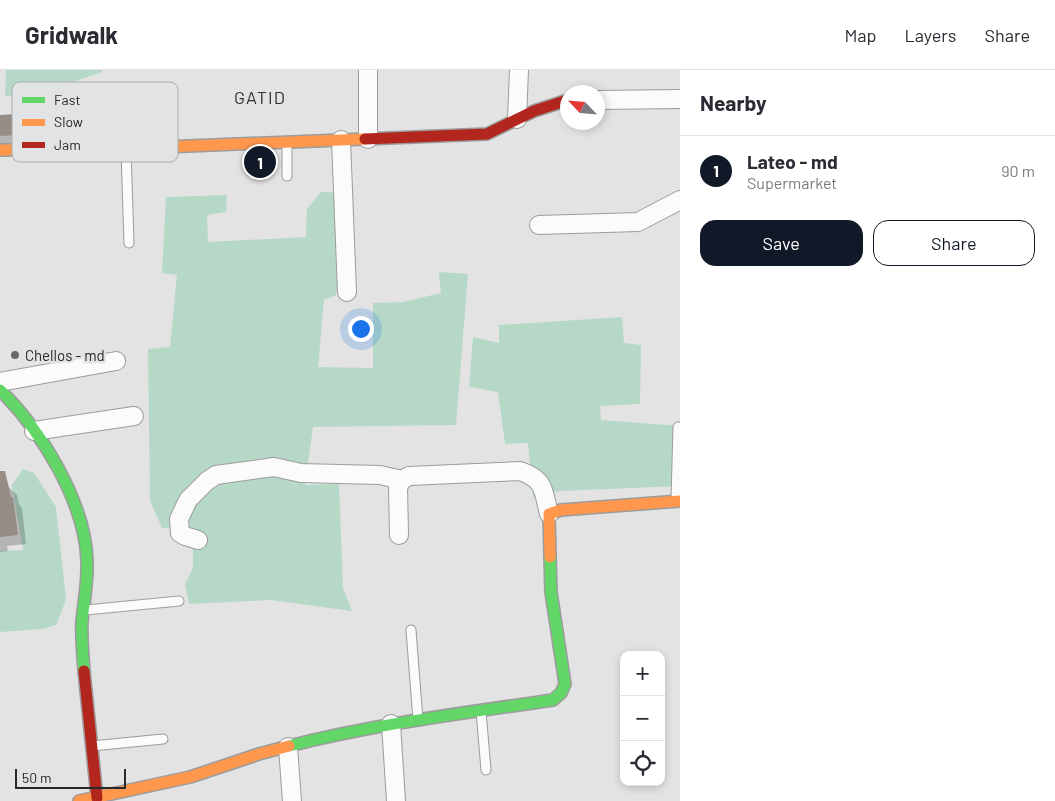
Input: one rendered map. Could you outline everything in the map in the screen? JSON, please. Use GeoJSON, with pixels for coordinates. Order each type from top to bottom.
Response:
{"type":"FeatureCollection","features":[{"type":"Feature","properties":{"kind":"street"},"geometry":{"type":"LineString","coordinates":[[368,70],[368,139]]}},
{"type":"Feature","properties":{"kind":"street"},"geometry":{"type":"LineString","coordinates":[[517,119],[519,70]]}},
{"type":"Feature","properties":{"kind":"street"},"geometry":{"type":"LineString","coordinates":[[605,100],[680,99]]}},
{"type":"Feature","properties":{"kind":"street"},"geometry":{"type":"LineString","coordinates":[[178,146],[487,134],[498,131],[517,119],[560,102]]}},
{"type":"Feature","properties":{"kind":"street"},"geometry":{"type":"LineString","coordinates":[[341,140],[347,292]]}},
{"type":"Feature","properties":{"kind":"street"},"geometry":{"type":"LineString","coordinates":[[539,225],[638,222],[680,200]]}},
{"type":"Feature","properties":{"kind":"street"},"geometry":{"type":"LineString","coordinates":[[0,382],[116,361]]}},
{"type":"Feature","properties":{"kind":"street"},"geometry":{"type":"LineString","coordinates":[[0,390],[19,409],[62,477],[74,503],[84,539],[88,569],[83,610],[82,646],[92,746],[101,799]]}},
{"type":"Feature","properties":{"kind":"street"},"geometry":{"type":"LineString","coordinates":[[34,431],[134,416]]}},
{"type":"Feature","properties":{"kind":"street"},"geometry":{"type":"LineString","coordinates":[[198,540],[180,533],[179,519],[188,500],[207,481],[216,475],[274,468],[301,472],[380,475],[402,480]]}},
{"type":"Feature","properties":{"kind":"street"},"geometry":{"type":"LineString","coordinates":[[79,801],[101,799],[190,777],[259,754],[332,735],[391,724],[553,700],[561,692],[565,684],[551,592],[548,514],[541,483],[530,474],[520,471],[409,476],[402,480],[398,487],[399,535]]}},
{"type":"Feature","properties":{"kind":"street"},"geometry":{"type":"LineString","coordinates":[[548,514],[561,510],[678,502]]}},
{"type":"Feature","properties":{"kind":"street"},"geometry":{"type":"LineString","coordinates":[[391,724],[396,801]]}},
{"type":"Feature","properties":{"kind":"street"},"geometry":{"type":"LineString","coordinates":[[288,747],[292,801]]}},
{"type":"Feature","properties":{"kind":"lane"},"geometry":{"type":"LineString","coordinates":[[287,141],[287,176]]}},
{"type":"Feature","properties":{"kind":"lane"},"geometry":{"type":"LineString","coordinates":[[126,162],[129,242]]}},
{"type":"Feature","properties":{"kind":"lane"},"geometry":{"type":"LineString","coordinates":[[678,427],[678,502]]}},
{"type":"Feature","properties":{"kind":"lane"},"geometry":{"type":"LineString","coordinates":[[83,610],[179,601]]}},
{"type":"Feature","properties":{"kind":"lane"},"geometry":{"type":"LineString","coordinates":[[411,630],[418,720]]}},
{"type":"Feature","properties":{"kind":"lane"},"geometry":{"type":"LineString","coordinates":[[481,711],[486,770]]}},
{"type":"Feature","properties":{"kind":"lane"},"geometry":{"type":"LineString","coordinates":[[92,746],[163,739]]}},
{"type":"Feature","properties":{"kind":"green space"},"geometry":{"type":"Polygon","coordinates":[[[6,70],[102,70],[102,72],[71,82],[12,82],[12,96],[5,96],[6,70]]]}},
{"type":"Feature","properties":{"kind":"green space"},"geometry":{"type":"Polygon","coordinates":[[[321,192],[353,193],[336,295],[324,300],[318,367],[373,368],[373,303],[403,302],[441,293],[439,272],[468,274],[456,425],[313,427],[305,485],[339,484],[343,588],[352,611],[271,600],[189,604],[185,584],[193,568],[193,529],[162,528],[150,501],[148,349],[170,347],[177,275],[162,273],[166,197],[227,195],[226,212],[207,215],[208,242],[306,237],[307,209],[321,192]]]}},
{"type":"Feature","properties":{"kind":"green space"},"geometry":{"type":"Polygon","coordinates":[[[622,317],[624,343],[641,345],[640,404],[600,406],[601,420],[680,426],[680,486],[560,491],[533,498],[528,443],[505,444],[498,392],[469,387],[473,337],[499,343],[499,325],[622,317]]]}},
{"type":"Feature","properties":{"kind":"green space"},"geometry":{"type":"Polygon","coordinates":[[[23,469],[34,473],[56,507],[66,600],[56,625],[42,629],[0,632],[0,551],[23,550],[12,485],[23,469]]]}},
{"type":"Feature","properties":{"kind":"building"},"geometry":{"type":"Polygon","coordinates":[[[12,114],[12,135],[0,136],[0,115],[12,114]]]}},
{"type":"Feature","properties":{"kind":"building"},"geometry":{"type":"Polygon","coordinates":[[[0,471],[5,471],[11,497],[13,497],[18,535],[0,537],[0,471]]]}},
{"type":"Feature","properties":{"kind":"traffic: fast"},"geometry":{"type":"LineString","coordinates":[[0,390],[31,425],[45,446],[58,468],[78,515],[87,560],[82,621],[84,671]]}},
{"type":"Feature","properties":{"kind":"traffic: fast"},"geometry":{"type":"LineString","coordinates":[[289,746],[387,725],[553,700],[561,693],[565,684],[551,592],[550,557]]}},
{"type":"Feature","properties":{"kind":"traffic: slow"},"geometry":{"type":"LineString","coordinates":[[178,146],[365,139]]}},
{"type":"Feature","properties":{"kind":"traffic: slow"},"geometry":{"type":"LineString","coordinates":[[0,150],[12,150]]}},
{"type":"Feature","properties":{"kind":"traffic: slow"},"geometry":{"type":"LineString","coordinates":[[550,557],[549,514],[561,510],[680,501]]}},
{"type":"Feature","properties":{"kind":"traffic: slow"},"geometry":{"type":"LineString","coordinates":[[79,801],[190,777],[289,746]]}},
{"type":"Feature","properties":{"kind":"traffic: jam"},"geometry":{"type":"LineString","coordinates":[[365,139],[487,134],[534,111],[560,103]]}},
{"type":"Feature","properties":{"kind":"traffic: jam"},"geometry":{"type":"LineString","coordinates":[[84,671],[97,798]]}},
{"type":"Feature","properties":{"kind":"place","name":"Lateo - md"},"geometry":{"type":"Point","coordinates":[260,162]}},
{"type":"Feature","properties":{"kind":"place","name":"Chellos - md"},"geometry":{"type":"Point","coordinates":[15,355]}},
{"type":"Feature","properties":{"kind":"district","name":"GATID"},"geometry":{"type":"Point","coordinates":[260,97]}}]}
